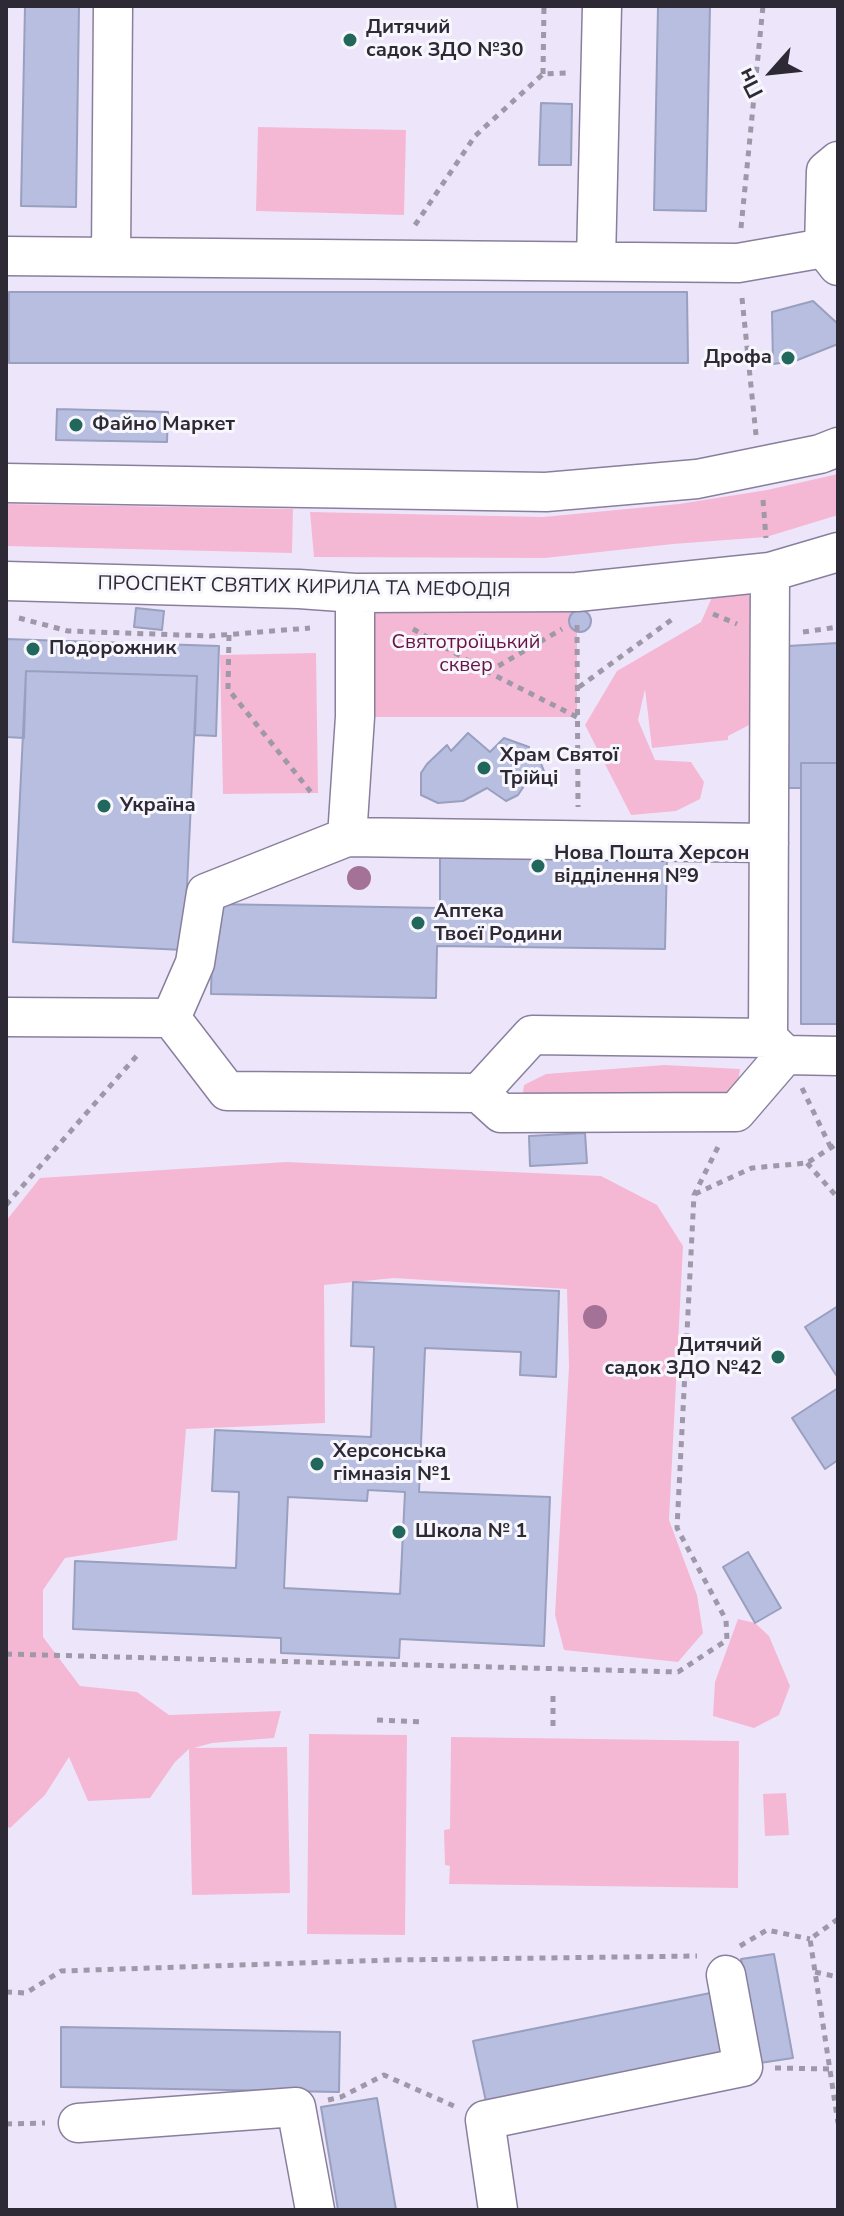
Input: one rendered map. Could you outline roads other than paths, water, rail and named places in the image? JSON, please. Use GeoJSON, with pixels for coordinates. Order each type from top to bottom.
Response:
{"type":"FeatureCollection","features":[{"type":"Feature","properties":{"kind":"street"},"geometry":{"type":"LineString","coordinates":[[111,257],[113,6]]}},
{"type":"Feature","properties":{"kind":"street"},"geometry":{"type":"LineString","coordinates":[[596,261],[602,6]]}},
{"type":"Feature","properties":{"kind":"street"},"geometry":{"type":"LineString","coordinates":[[6,256],[738,263],[831,257],[826,171],[838,161]]}},
{"type":"Feature","properties":{"kind":"street"},"geometry":{"type":"LineString","coordinates":[[6,483],[546,492],[697,479],[820,454],[838,447]]}},
{"type":"Feature","properties":{"kind":"street","name":"ПРОСПЕКТ СВЯТИХ КИРИЛА ТА МЕФОДІЯ"},"geometry":{"type":"LineString","coordinates":[[6,581],[299,589],[355,608],[577,592],[770,572],[838,552]]}},
{"type":"Feature","properties":{"kind":"street"},"geometry":{"type":"LineString","coordinates":[[171,1018],[227,1091],[479,1093],[501,1113],[736,1112],[777,1047],[769,843],[770,572]]}},
{"type":"Feature","properties":{"kind":"street"},"geometry":{"type":"LineString","coordinates":[[347,837],[355,717],[355,608]]}},
{"type":"Feature","properties":{"kind":"street"},"geometry":{"type":"LineString","coordinates":[[171,1018],[195,963],[206,893],[347,837],[769,843]]}},
{"type":"Feature","properties":{"kind":"street"},"geometry":{"type":"LineString","coordinates":[[6,1017],[171,1018]]}},
{"type":"Feature","properties":{"kind":"street"},"geometry":{"type":"LineString","coordinates":[[479,1093],[532,1035],[777,1047],[838,1056]]}},
{"type":"Feature","properties":{"kind":"street"},"geometry":{"type":"LineString","coordinates":[[498,2210],[485,2120],[743,2067],[724,1960]]}},
{"type":"Feature","properties":{"kind":"street"},"geometry":{"type":"LineString","coordinates":[[78,2123],[296,2107],[315,2210]]}},
{"type":"Feature","properties":{"kind":"place","name":"Дитячий садок ЗДО №30"},"geometry":{"type":"Point","coordinates":[350,40]}},
{"type":"Feature","properties":{"kind":"place","name":"Дрофа"},"geometry":{"type":"Point","coordinates":[788,358]}},
{"type":"Feature","properties":{"kind":"place","name":"Файно Маркет"},"geometry":{"type":"Point","coordinates":[76,425]}},
{"type":"Feature","properties":{"kind":"place","name":"Подорожник"},"geometry":{"type":"Point","coordinates":[33,649]}},
{"type":"Feature","properties":{"kind":"place","name":"Храм Святої Трійці"},"geometry":{"type":"Point","coordinates":[484,768]}},
{"type":"Feature","properties":{"kind":"place","name":"Україна"},"geometry":{"type":"Point","coordinates":[104,806]}},
{"type":"Feature","properties":{"kind":"place","name":"Нова Пошта Херсон відділення №9"},"geometry":{"type":"Point","coordinates":[538,866]}},
{"type":"Feature","properties":{"kind":"place","name":"Аптека Твоєї Родини"},"geometry":{"type":"Point","coordinates":[418,923]}},
{"type":"Feature","properties":{"kind":"place","name":"Дитячий садок ЗДО №42"},"geometry":{"type":"Point","coordinates":[778,1357]}},
{"type":"Feature","properties":{"kind":"place","name":"Херсонська гімназія №1"},"geometry":{"type":"Point","coordinates":[317,1464]}},
{"type":"Feature","properties":{"kind":"place","name":"Школа № 1"},"geometry":{"type":"Point","coordinates":[399,1532]}},
{"type":"Feature","properties":{"kind":"park label","name":"Святотроїцький сквер"},"geometry":{"type":"Point","coordinates":[466,654]}}]}
